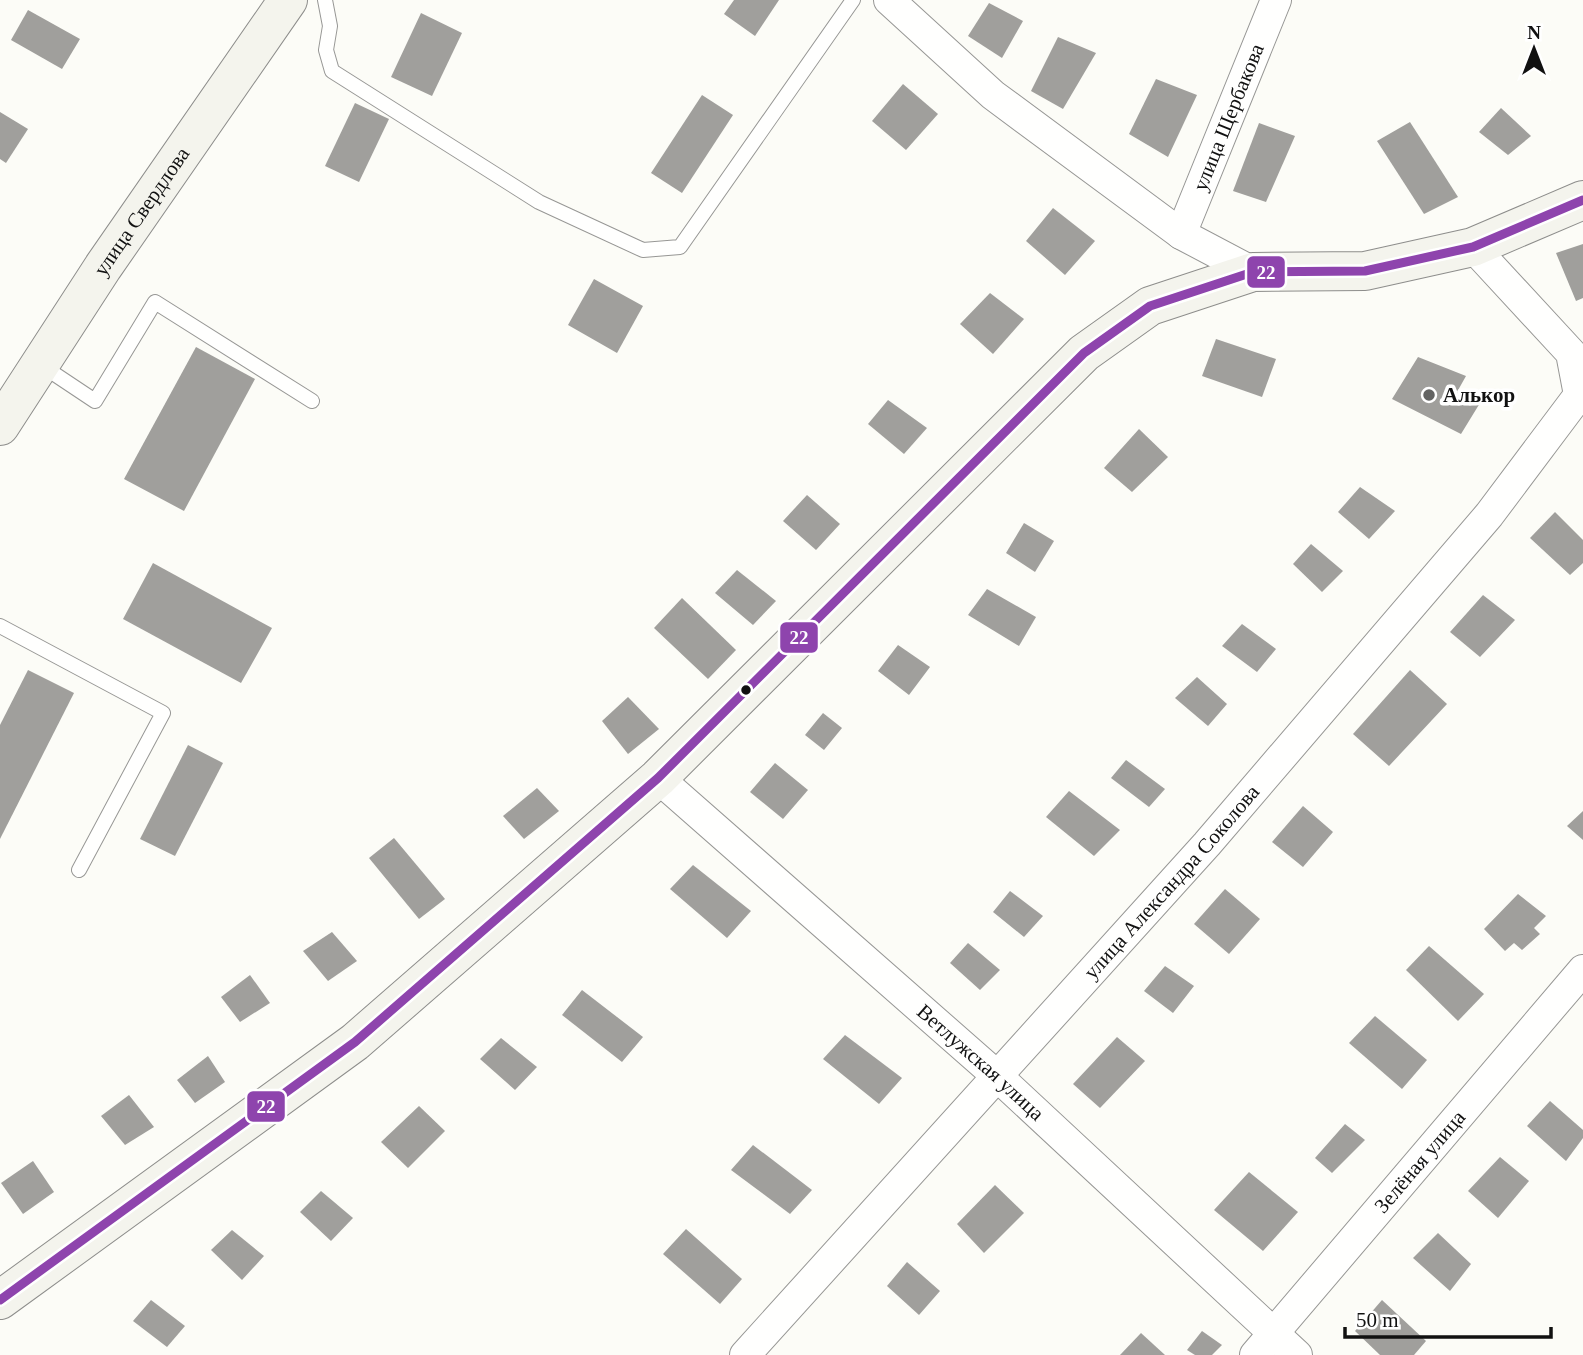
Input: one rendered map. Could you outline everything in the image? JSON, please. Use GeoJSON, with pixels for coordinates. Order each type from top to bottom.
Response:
{"type":"FeatureCollection","features":[{"type":"Feature","properties":{"kind":"street","name":"улица Свердлова"},"geometry":{"type":"LineString","coordinates":[[0,426],[103,267],[288,0]]}},
{"type":"Feature","properties":{"kind":"street"},"geometry":{"type":"LineString","coordinates":[[890,0],[993,95],[1181,234],[1254,271]]}},
{"type":"Feature","properties":{"kind":"street","name":"улица Щербакова"},"geometry":{"type":"LineString","coordinates":[[1181,234],[1276,0]]}},
{"type":"Feature","properties":{"kind":"street"},"geometry":{"type":"LineString","coordinates":[[0,1300],[355,1042],[658,778],[1084,352],[1150,306],[1254,271],[1365,271],[1473,247],[1583,200]]}},
{"type":"Feature","properties":{"kind":"street"},"geometry":{"type":"LineString","coordinates":[[1473,247],[1571,354],[1581,396]]}},
{"type":"Feature","properties":{"kind":"street","name":"улица Александра Соколова"},"geometry":{"type":"LineString","coordinates":[[745,1355],[1226,823],[1489,514],[1581,396]]}},
{"type":"Feature","properties":{"kind":"street","name":"Ветлужская улица"},"geometry":{"type":"LineString","coordinates":[[658,778],[996,1075],[1265,1344],[1297,1355]]}},
{"type":"Feature","properties":{"kind":"street","name":"Зелёная улица"},"geometry":{"type":"LineString","coordinates":[[1265,1344],[1583,970]]}},
{"type":"Feature","properties":{"kind":"lane"},"geometry":{"type":"LineString","coordinates":[[325,0],[330,26],[326,50],[332,71],[539,202],[643,250],[680,247],[853,0]]}},
{"type":"Feature","properties":{"kind":"lane"},"geometry":{"type":"LineString","coordinates":[[40,364],[95,401],[155,302],[312,401]]}},
{"type":"Feature","properties":{"kind":"lane"},"geometry":{"type":"LineString","coordinates":[[0,626],[163,713],[79,870]]}},
{"type":"Feature","properties":{"kind":"building"},"geometry":{"type":"Polygon","coordinates":[[[734,0],[779,0],[755,36],[724,14],[734,0]]]}},
{"type":"Feature","properties":{"kind":"building"},"geometry":{"type":"Polygon","coordinates":[[[989,3],[1023,21],[1002,58],[968,36],[989,3]]]}},
{"type":"Feature","properties":{"kind":"building"},"geometry":{"type":"Polygon","coordinates":[[[28,10],[80,39],[62,69],[11,40],[28,10]]]}},
{"type":"Feature","properties":{"kind":"building"},"geometry":{"type":"Polygon","coordinates":[[[421,13],[462,33],[432,96],[391,77],[421,13]]]}},
{"type":"Feature","properties":{"kind":"building"},"geometry":{"type":"Polygon","coordinates":[[[1058,37],[1096,53],[1063,109],[1031,91],[1058,37]]]}},
{"type":"Feature","properties":{"kind":"building"},"geometry":{"type":"Polygon","coordinates":[[[1156,79],[1197,95],[1168,157],[1129,134],[1156,79]]]}},
{"type":"Feature","properties":{"kind":"building"},"geometry":{"type":"Polygon","coordinates":[[[903,84],[938,114],[906,150],[872,121],[903,84]]]}},
{"type":"Feature","properties":{"kind":"building"},"geometry":{"type":"Polygon","coordinates":[[[702,95],[733,115],[682,193],[651,173],[702,95]]]}},
{"type":"Feature","properties":{"kind":"building"},"geometry":{"type":"Polygon","coordinates":[[[355,103],[389,119],[359,182],[325,166],[355,103]]]}},
{"type":"Feature","properties":{"kind":"building"},"geometry":{"type":"Polygon","coordinates":[[[1501,108],[1531,136],[1508,155],[1479,132],[1501,108]]]}},
{"type":"Feature","properties":{"kind":"building"},"geometry":{"type":"Polygon","coordinates":[[[0,112],[28,129],[6,163],[0,159],[0,112]]]}},
{"type":"Feature","properties":{"kind":"building"},"geometry":{"type":"Polygon","coordinates":[[[1410,122],[1458,197],[1424,214],[1377,141],[1410,122]]]}},
{"type":"Feature","properties":{"kind":"building"},"geometry":{"type":"Polygon","coordinates":[[[1259,123],[1295,136],[1266,202],[1233,191],[1259,123]]]}},
{"type":"Feature","properties":{"kind":"building"},"geometry":{"type":"Polygon","coordinates":[[[1053,208],[1095,241],[1065,275],[1026,241],[1053,208]]]}},
{"type":"Feature","properties":{"kind":"building"},"geometry":{"type":"Polygon","coordinates":[[[1583,244],[1583,298],[1576,301],[1556,253],[1583,244]]]}},
{"type":"Feature","properties":{"kind":"building"},"geometry":{"type":"Polygon","coordinates":[[[594,279],[643,306],[617,353],[568,325],[594,279]]]}},
{"type":"Feature","properties":{"kind":"building"},"geometry":{"type":"Polygon","coordinates":[[[990,293],[1024,319],[993,354],[960,324],[990,293]]]}},
{"type":"Feature","properties":{"kind":"building"},"geometry":{"type":"Polygon","coordinates":[[[1216,339],[1276,359],[1262,397],[1202,376],[1216,339]]]}},
{"type":"Feature","properties":{"kind":"building"},"geometry":{"type":"Polygon","coordinates":[[[196,347],[255,379],[184,511],[124,479],[196,347]]]}},
{"type":"Feature","properties":{"kind":"building","name":"Алькор"},"geometry":{"type":"Polygon","coordinates":[[[1418,357],[1466,376],[1457,392],[1480,403],[1461,434],[1392,399],[1418,357]]]}},
{"type":"Feature","properties":{"kind":"building"},"geometry":{"type":"Polygon","coordinates":[[[888,400],[927,428],[904,454],[868,424],[888,400]]]}},
{"type":"Feature","properties":{"kind":"building"},"geometry":{"type":"Polygon","coordinates":[[[1139,429],[1168,457],[1132,492],[1104,468],[1139,429]]]}},
{"type":"Feature","properties":{"kind":"building"},"geometry":{"type":"Polygon","coordinates":[[[1360,487],[1395,511],[1369,539],[1338,512],[1360,487]]]}},
{"type":"Feature","properties":{"kind":"building"},"geometry":{"type":"Polygon","coordinates":[[[807,495],[840,524],[816,550],[783,521],[807,495]]]}},
{"type":"Feature","properties":{"kind":"building"},"geometry":{"type":"Polygon","coordinates":[[[1555,512],[1583,540],[1583,563],[1570,575],[1530,538],[1555,512]]]}},
{"type":"Feature","properties":{"kind":"building"},"geometry":{"type":"Polygon","coordinates":[[[1024,523],[1054,541],[1035,572],[1006,553],[1024,523]]]}},
{"type":"Feature","properties":{"kind":"building"},"geometry":{"type":"Polygon","coordinates":[[[1311,544],[1343,571],[1322,592],[1293,564],[1311,544]]]}},
{"type":"Feature","properties":{"kind":"building"},"geometry":{"type":"Polygon","coordinates":[[[153,563],[272,628],[241,683],[123,619],[153,563]]]}},
{"type":"Feature","properties":{"kind":"building"},"geometry":{"type":"Polygon","coordinates":[[[737,570],[776,601],[753,625],[715,593],[737,570]]]}},
{"type":"Feature","properties":{"kind":"building"},"geometry":{"type":"Polygon","coordinates":[[[987,589],[1036,617],[1019,646],[968,615],[987,589]]]}},
{"type":"Feature","properties":{"kind":"building"},"geometry":{"type":"Polygon","coordinates":[[[1483,595],[1515,620],[1480,657],[1450,632],[1483,595]]]}},
{"type":"Feature","properties":{"kind":"building"},"geometry":{"type":"Polygon","coordinates":[[[682,598],[736,650],[708,679],[654,628],[682,598]]]}},
{"type":"Feature","properties":{"kind":"building"},"geometry":{"type":"Polygon","coordinates":[[[1242,624],[1276,649],[1257,672],[1222,646],[1242,624]]]}},
{"type":"Feature","properties":{"kind":"building"},"geometry":{"type":"Polygon","coordinates":[[[898,645],[930,667],[909,695],[878,671],[898,645]]]}},
{"type":"Feature","properties":{"kind":"building"},"geometry":{"type":"Polygon","coordinates":[[[28,670],[74,693],[0,839],[0,725],[28,670]]]}},
{"type":"Feature","properties":{"kind":"building"},"geometry":{"type":"Polygon","coordinates":[[[1410,670],[1447,704],[1389,766],[1353,734],[1410,670]]]}},
{"type":"Feature","properties":{"kind":"building"},"geometry":{"type":"Polygon","coordinates":[[[1197,677],[1227,704],[1208,726],[1175,698],[1197,677]]]}},
{"type":"Feature","properties":{"kind":"building"},"geometry":{"type":"Polygon","coordinates":[[[628,697],[659,729],[628,754],[602,721],[628,697]]]}},
{"type":"Feature","properties":{"kind":"building"},"geometry":{"type":"Polygon","coordinates":[[[823,713],[842,728],[824,750],[805,735],[823,713]]]}},
{"type":"Feature","properties":{"kind":"building"},"geometry":{"type":"Polygon","coordinates":[[[188,745],[223,763],[175,856],[140,839],[188,745]]]}},
{"type":"Feature","properties":{"kind":"building"},"geometry":{"type":"Polygon","coordinates":[[[1126,760],[1165,789],[1149,807],[1111,778],[1126,760]]]}},
{"type":"Feature","properties":{"kind":"building"},"geometry":{"type":"Polygon","coordinates":[[[775,763],[808,790],[783,819],[750,792],[775,763]]]}},
{"type":"Feature","properties":{"kind":"building"},"geometry":{"type":"Polygon","coordinates":[[[537,788],[559,811],[524,839],[503,816],[537,788]]]}},
{"type":"Feature","properties":{"kind":"building"},"geometry":{"type":"Polygon","coordinates":[[[1069,791],[1120,830],[1094,856],[1046,817],[1069,791]]]}},
{"type":"Feature","properties":{"kind":"building"},"geometry":{"type":"Polygon","coordinates":[[[1303,806],[1333,832],[1303,867],[1272,842],[1303,806]]]}},
{"type":"Feature","properties":{"kind":"building"},"geometry":{"type":"Polygon","coordinates":[[[1583,811],[1583,840],[1567,826],[1583,811]]]}},
{"type":"Feature","properties":{"kind":"building"},"geometry":{"type":"Polygon","coordinates":[[[394,838],[445,899],[419,919],[369,858],[394,838]]]}},
{"type":"Feature","properties":{"kind":"building"},"geometry":{"type":"Polygon","coordinates":[[[693,865],[751,911],[727,938],[670,889],[693,865]]]}},
{"type":"Feature","properties":{"kind":"building"},"geometry":{"type":"Polygon","coordinates":[[[1225,889],[1260,919],[1229,954],[1194,924],[1225,889]]]}},
{"type":"Feature","properties":{"kind":"building"},"geometry":{"type":"Polygon","coordinates":[[[1010,891],[1043,916],[1024,937],[993,912],[1010,891]]]}},
{"type":"Feature","properties":{"kind":"building"},"geometry":{"type":"Polygon","coordinates":[[[1518,894],[1546,916],[1534,928],[1540,934],[1522,950],[1514,943],[1505,951],[1484,929],[1518,894]]]}},
{"type":"Feature","properties":{"kind":"building"},"geometry":{"type":"Polygon","coordinates":[[[332,932],[357,961],[328,981],[303,951],[332,932]]]}},
{"type":"Feature","properties":{"kind":"building"},"geometry":{"type":"Polygon","coordinates":[[[968,943],[1000,970],[980,990],[950,963],[968,943]]]}},
{"type":"Feature","properties":{"kind":"building"},"geometry":{"type":"Polygon","coordinates":[[[1429,946],[1484,994],[1458,1021],[1406,970],[1429,946]]]}},
{"type":"Feature","properties":{"kind":"building"},"geometry":{"type":"Polygon","coordinates":[[[1165,966],[1194,986],[1173,1013],[1144,991],[1165,966]]]}},
{"type":"Feature","properties":{"kind":"building"},"geometry":{"type":"Polygon","coordinates":[[[250,975],[270,1003],[240,1022],[221,997],[250,975]]]}},
{"type":"Feature","properties":{"kind":"building"},"geometry":{"type":"Polygon","coordinates":[[[582,990],[643,1037],[622,1062],[562,1015],[582,990]]]}},
{"type":"Feature","properties":{"kind":"building"},"geometry":{"type":"Polygon","coordinates":[[[1375,1016],[1427,1060],[1402,1089],[1349,1043],[1375,1016]]]}},
{"type":"Feature","properties":{"kind":"building"},"geometry":{"type":"Polygon","coordinates":[[[845,1035],[902,1078],[879,1104],[823,1059],[845,1035]]]}},
{"type":"Feature","properties":{"kind":"building"},"geometry":{"type":"Polygon","coordinates":[[[1117,1037],[1145,1061],[1100,1108],[1073,1084],[1117,1037]]]}},
{"type":"Feature","properties":{"kind":"building"},"geometry":{"type":"Polygon","coordinates":[[[501,1038],[537,1067],[515,1090],[480,1059],[501,1038]]]}},
{"type":"Feature","properties":{"kind":"building"},"geometry":{"type":"Polygon","coordinates":[[[208,1056],[225,1082],[195,1103],[177,1080],[208,1056]]]}},
{"type":"Feature","properties":{"kind":"building"},"geometry":{"type":"Polygon","coordinates":[[[129,1095],[154,1127],[125,1145],[101,1116],[129,1095]]]}},
{"type":"Feature","properties":{"kind":"building"},"geometry":{"type":"Polygon","coordinates":[[[1550,1101],[1583,1130],[1583,1138],[1566,1161],[1527,1126],[1550,1101]]]}},
{"type":"Feature","properties":{"kind":"building"},"geometry":{"type":"Polygon","coordinates":[[[419,1106],[445,1131],[408,1168],[381,1142],[419,1106]]]}},
{"type":"Feature","properties":{"kind":"building"},"geometry":{"type":"Polygon","coordinates":[[[1345,1124],[1365,1140],[1332,1173],[1315,1158],[1345,1124]]]}},
{"type":"Feature","properties":{"kind":"building"},"geometry":{"type":"Polygon","coordinates":[[[753,1145],[812,1190],[790,1214],[731,1170],[753,1145]]]}},
{"type":"Feature","properties":{"kind":"building"},"geometry":{"type":"Polygon","coordinates":[[[1500,1157],[1529,1181],[1498,1218],[1468,1191],[1500,1157]]]}},
{"type":"Feature","properties":{"kind":"building"},"geometry":{"type":"Polygon","coordinates":[[[33,1161],[54,1192],[23,1214],[1,1183],[33,1161]]]}},
{"type":"Feature","properties":{"kind":"building"},"geometry":{"type":"Polygon","coordinates":[[[1249,1172],[1298,1212],[1263,1251],[1214,1210],[1249,1172]]]}},
{"type":"Feature","properties":{"kind":"building"},"geometry":{"type":"Polygon","coordinates":[[[995,1185],[1024,1213],[984,1253],[957,1224],[995,1185]]]}},
{"type":"Feature","properties":{"kind":"building"},"geometry":{"type":"Polygon","coordinates":[[[321,1191],[353,1218],[331,1241],[300,1212],[321,1191]]]}},
{"type":"Feature","properties":{"kind":"building"},"geometry":{"type":"Polygon","coordinates":[[[686,1229],[742,1279],[720,1304],[663,1254],[686,1229]]]}},
{"type":"Feature","properties":{"kind":"building"},"geometry":{"type":"Polygon","coordinates":[[[232,1230],[264,1256],[242,1280],[211,1250],[232,1230]]]}},
{"type":"Feature","properties":{"kind":"building"},"geometry":{"type":"Polygon","coordinates":[[[1438,1233],[1471,1264],[1450,1291],[1413,1258],[1438,1233]]]}},
{"type":"Feature","properties":{"kind":"building"},"geometry":{"type":"Polygon","coordinates":[[[907,1262],[940,1291],[919,1315],[887,1286],[907,1262]]]}},
{"type":"Feature","properties":{"kind":"building"},"geometry":{"type":"Polygon","coordinates":[[[151,1300],[185,1326],[167,1347],[133,1321],[151,1300]]]}},
{"type":"Feature","properties":{"kind":"building"},"geometry":{"type":"Polygon","coordinates":[[[1382,1300],[1426,1341],[1414,1355],[1380,1355],[1355,1331],[1382,1300]]]}},
{"type":"Feature","properties":{"kind":"building"},"geometry":{"type":"Polygon","coordinates":[[[1202,1331],[1222,1345],[1212,1355],[1195,1355],[1187,1350],[1202,1331]]]}},
{"type":"Feature","properties":{"kind":"building"},"geometry":{"type":"Polygon","coordinates":[[[1141,1333],[1165,1355],[1120,1355],[1141,1333]]]}},
{"type":"Feature","properties":{"kind":"transit line","name":"22"},"geometry":{"type":"LineString","coordinates":[[0,1300],[355,1042],[658,778],[1084,353],[1150,306],[1253,272],[1365,271],[1473,247],[1583,200]]}},
{"type":"Feature","properties":{"kind":"place","name":"Алькор"},"geometry":{"type":"Point","coordinates":[1429,395]}}]}
